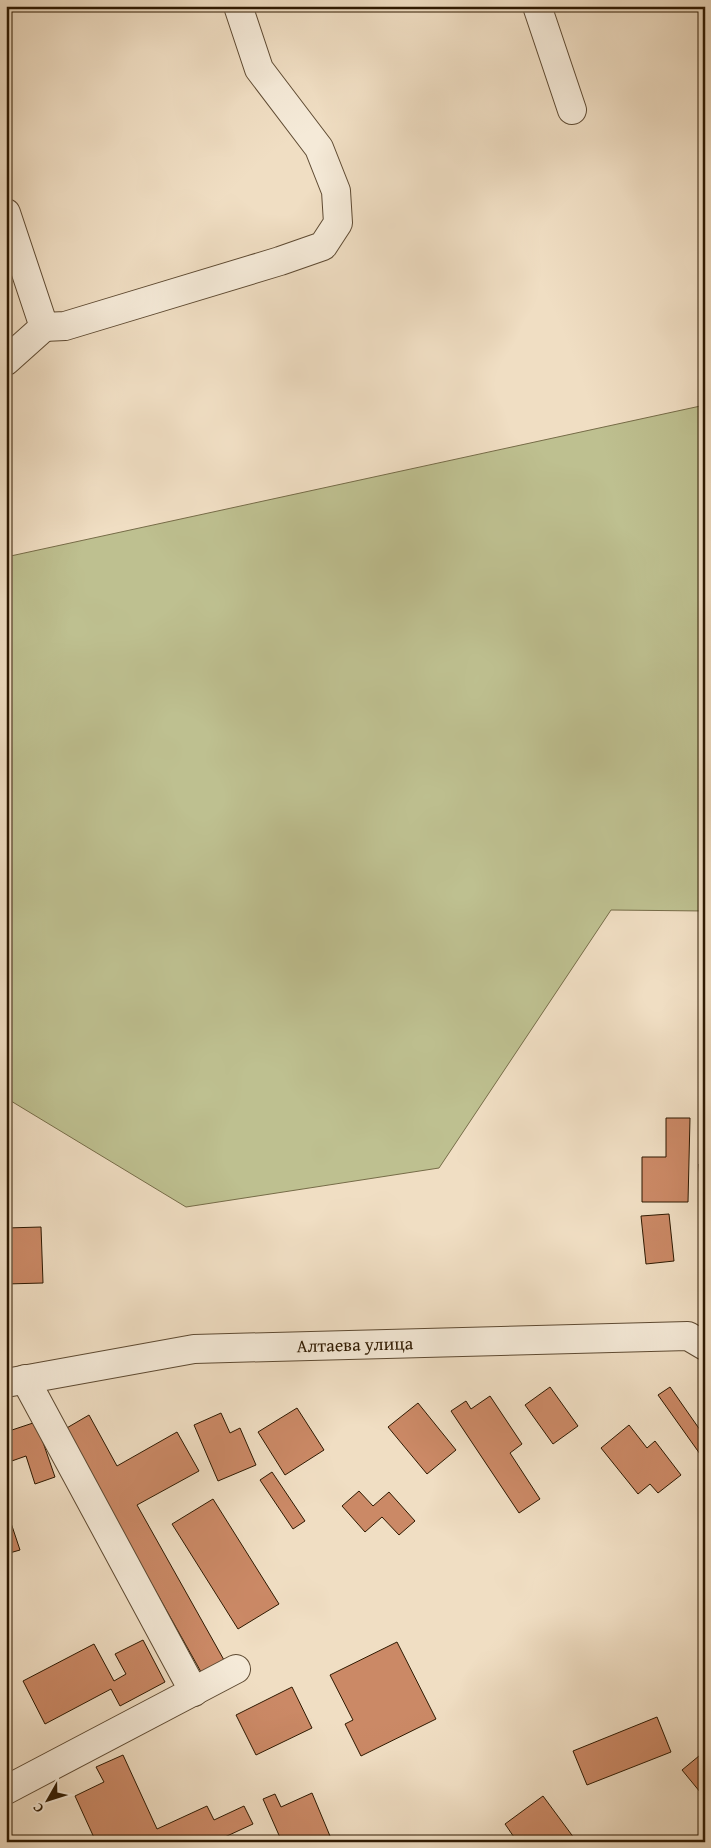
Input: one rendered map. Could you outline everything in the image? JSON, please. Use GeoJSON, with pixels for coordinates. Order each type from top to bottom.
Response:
{"type":"FeatureCollection","features":[{"type":"Feature","properties":{"kind":"street"},"geometry":{"type":"LineString","coordinates":[[6,360],[44,327],[64,326],[280,261],[323,246],[338,224],[336,191],[319,148],[259,69],[238,6]]}},
{"type":"Feature","properties":{"kind":"street"},"geometry":{"type":"LineString","coordinates":[[537,6],[572,110]]}},
{"type":"Feature","properties":{"kind":"street"},"geometry":{"type":"LineString","coordinates":[[6,213],[44,327]]}},
{"type":"Feature","properties":{"kind":"street","name":"Алтаева улица"},"geometry":{"type":"LineString","coordinates":[[16,1381],[194,1349],[688,1336],[705,1346]]}},
{"type":"Feature","properties":{"kind":"street"},"geometry":{"type":"LineString","coordinates":[[16,1381],[194,1692]]}},
{"type":"Feature","properties":{"kind":"street"},"geometry":{"type":"LineString","coordinates":[[6,1790],[236,1669]]}},
{"type":"Feature","properties":{"kind":"green space"},"geometry":{"type":"Polygon","coordinates":[[[705,405],[705,911],[611,910],[439,1168],[186,1207],[6,1098],[6,557],[705,405]]]}},
{"type":"Feature","properties":{"kind":"building"},"geometry":{"type":"Polygon","coordinates":[[[666,1118],[690,1118],[688,1202],[642,1202],[642,1157],[666,1157],[666,1118]]]}},
{"type":"Feature","properties":{"kind":"building"},"geometry":{"type":"Polygon","coordinates":[[[705,1163],[705,1202],[701,1202],[699,1164],[705,1163]]]}},
{"type":"Feature","properties":{"kind":"building"},"geometry":{"type":"Polygon","coordinates":[[[669,1214],[674,1261],[646,1264],[641,1216],[669,1214]]]}},
{"type":"Feature","properties":{"kind":"building"},"geometry":{"type":"Polygon","coordinates":[[[41,1227],[43,1283],[6,1284],[6,1228],[41,1227]]]}},
{"type":"Feature","properties":{"kind":"building"},"geometry":{"type":"Polygon","coordinates":[[[550,1387],[578,1426],[553,1444],[525,1405],[550,1387]]]}},
{"type":"Feature","properties":{"kind":"building"},"geometry":{"type":"Polygon","coordinates":[[[670,1387],[705,1437],[705,1461],[658,1395],[670,1387]]]}},
{"type":"Feature","properties":{"kind":"building"},"geometry":{"type":"Polygon","coordinates":[[[490,1396],[522,1444],[510,1453],[540,1499],[519,1513],[451,1411],[466,1401],[471,1409],[490,1396]]]}},
{"type":"Feature","properties":{"kind":"building"},"geometry":{"type":"Polygon","coordinates":[[[418,1403],[456,1450],[427,1474],[388,1427],[418,1403]]]}},
{"type":"Feature","properties":{"kind":"building"},"geometry":{"type":"Polygon","coordinates":[[[297,1408],[324,1450],[285,1475],[258,1432],[297,1408]]]}},
{"type":"Feature","properties":{"kind":"building"},"geometry":{"type":"Polygon","coordinates":[[[221,1413],[230,1433],[240,1428],[256,1465],[218,1481],[194,1425],[221,1413]]]}},
{"type":"Feature","properties":{"kind":"building"},"geometry":{"type":"Polygon","coordinates":[[[89,1415],[117,1466],[177,1432],[199,1471],[137,1505],[224,1660],[201,1672],[65,1429],[89,1415]]]}},
{"type":"Feature","properties":{"kind":"building"},"geometry":{"type":"Polygon","coordinates":[[[36,1422],[55,1477],[35,1484],[26,1456],[6,1463],[6,1432],[36,1422]]]}},
{"type":"Feature","properties":{"kind":"building"},"geometry":{"type":"Polygon","coordinates":[[[629,1425],[647,1448],[655,1441],[681,1475],[658,1493],[650,1484],[638,1494],[601,1448],[629,1425]]]}},
{"type":"Feature","properties":{"kind":"building"},"geometry":{"type":"Polygon","coordinates":[[[272,1472],[305,1521],[293,1529],[260,1480],[272,1472]]]}},
{"type":"Feature","properties":{"kind":"building"},"geometry":{"type":"Polygon","coordinates":[[[359,1491],[373,1506],[389,1492],[415,1521],[399,1535],[382,1517],[365,1532],[342,1506],[359,1491]]]}},
{"type":"Feature","properties":{"kind":"building"},"geometry":{"type":"Polygon","coordinates":[[[213,1499],[279,1604],[238,1629],[172,1524],[213,1499]]]}},
{"type":"Feature","properties":{"kind":"building"},"geometry":{"type":"Polygon","coordinates":[[[6,1508],[20,1550],[6,1554],[6,1508]]]}},
{"type":"Feature","properties":{"kind":"building"},"geometry":{"type":"Polygon","coordinates":[[[143,1640],[165,1682],[120,1706],[111,1689],[45,1724],[23,1681],[94,1644],[114,1681],[126,1674],[115,1654],[143,1640]]]}},
{"type":"Feature","properties":{"kind":"building"},"geometry":{"type":"Polygon","coordinates":[[[397,1642],[436,1719],[361,1756],[345,1724],[353,1720],[330,1675],[397,1642]]]}},
{"type":"Feature","properties":{"kind":"building"},"geometry":{"type":"Polygon","coordinates":[[[292,1687],[312,1728],[256,1755],[236,1715],[292,1687]]]}},
{"type":"Feature","properties":{"kind":"building"},"geometry":{"type":"Polygon","coordinates":[[[657,1717],[671,1752],[587,1785],[573,1751],[657,1717]]]}},
{"type":"Feature","properties":{"kind":"building"},"geometry":{"type":"Polygon","coordinates":[[[705,1751],[705,1798],[682,1770],[705,1751]]]}},
{"type":"Feature","properties":{"kind":"building"},"geometry":{"type":"Polygon","coordinates":[[[123,1755],[157,1829],[207,1806],[214,1820],[244,1806],[253,1824],[214,1842],[137,1842],[135,1838],[126,1842],[96,1842],[75,1796],[104,1782],[96,1767],[123,1755]]]}},
{"type":"Feature","properties":{"kind":"building"},"geometry":{"type":"Polygon","coordinates":[[[312,1793],[330,1836],[316,1842],[282,1842],[263,1799],[275,1794],[281,1807],[312,1793]]]}},
{"type":"Feature","properties":{"kind":"building"},"geometry":{"type":"Polygon","coordinates":[[[543,1796],[577,1842],[514,1842],[516,1840],[505,1824],[543,1796]]]}}]}
